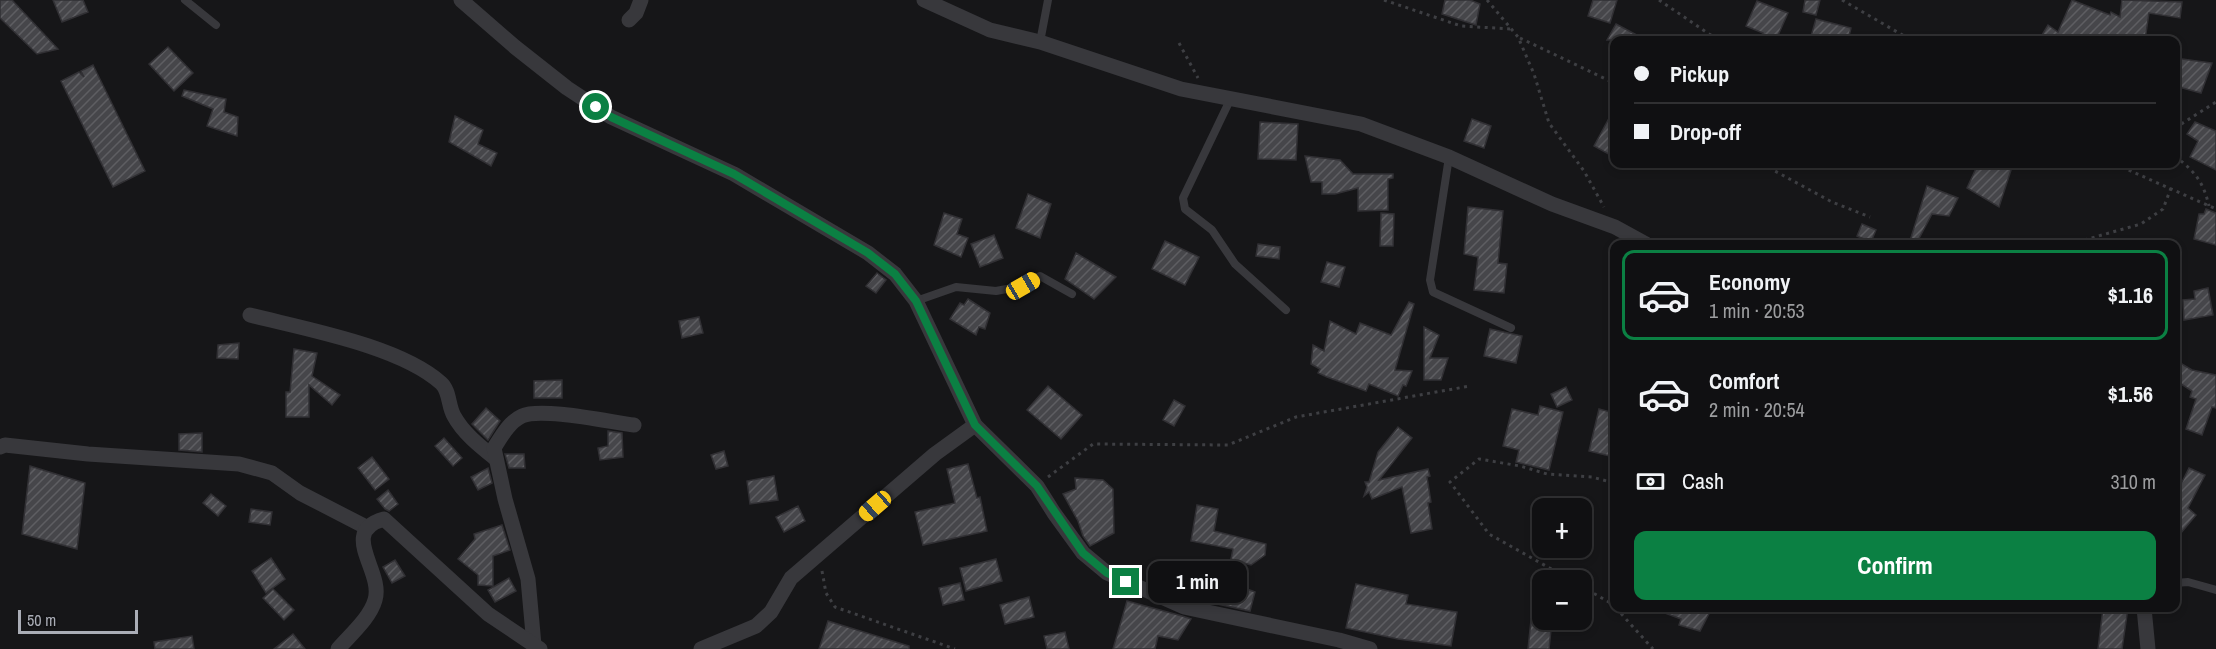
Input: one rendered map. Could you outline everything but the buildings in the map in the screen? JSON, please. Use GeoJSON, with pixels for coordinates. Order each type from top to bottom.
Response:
{"type":"FeatureCollection","features":[{"type":"Feature","properties":{"kind":"street"},"geometry":{"type":"LineString","coordinates":[[461,0],[567,88],[611,117],[734,174],[868,253],[895,274],[916,301],[975,425],[1037,486],[1083,553],[1107,573],[1184,607],[1339,640],[1370,649]]}},
{"type":"Feature","properties":{"kind":"street"},"geometry":{"type":"LineString","coordinates":[[628,20],[636,14],[641,0]]}},
{"type":"Feature","properties":{"kind":"street"},"geometry":{"type":"LineString","coordinates":[[924,0],[990,30],[1040,42],[1181,89],[1361,124],[1449,157],[1552,204],[1615,227],[1639,240]]}},
{"type":"Feature","properties":{"kind":"street"},"geometry":{"type":"LineString","coordinates":[[250,315],[399,356],[442,383],[454,417],[475,442],[496,459]]}},
{"type":"Feature","properties":{"kind":"street"},"geometry":{"type":"LineString","coordinates":[[537,647],[528,579],[494,448],[506,430],[521,416],[539,412],[634,425]]}},
{"type":"Feature","properties":{"kind":"street"},"geometry":{"type":"LineString","coordinates":[[701,649],[756,626],[771,612],[791,578],[935,454],[975,425]]}},
{"type":"Feature","properties":{"kind":"street"},"geometry":{"type":"LineString","coordinates":[[0,447],[5,445],[88,454],[239,464],[272,473],[300,494],[366,527]]}},
{"type":"Feature","properties":{"kind":"street"},"geometry":{"type":"LineString","coordinates":[[338,649],[375,602],[377,590],[362,538],[366,527],[384,519],[488,614],[537,647]]}},
{"type":"Feature","properties":{"kind":"street"},"geometry":{"type":"LineString","coordinates":[[2144,612],[2148,649]]}},
{"type":"Feature","properties":{"kind":"lane"},"geometry":{"type":"LineString","coordinates":[[185,0],[216,25]]}},
{"type":"Feature","properties":{"kind":"lane"},"geometry":{"type":"LineString","coordinates":[[1040,42],[1048,0]]}},
{"type":"Feature","properties":{"kind":"lane"},"geometry":{"type":"LineString","coordinates":[[1230,100],[1183,198],[1183,204],[1185,209],[1212,230],[1235,264],[1286,310]]}},
{"type":"Feature","properties":{"kind":"lane"},"geometry":{"type":"LineString","coordinates":[[1449,157],[1430,280],[1433,292],[1511,328]]}},
{"type":"Feature","properties":{"kind":"lane"},"geometry":{"type":"LineString","coordinates":[[916,301],[956,287],[996,291],[1023,286],[1040,276],[1072,294]]}},
{"type":"Feature","properties":{"kind":"lane"},"geometry":{"type":"LineString","coordinates":[[2180,583],[2188,582],[2216,590]]}},
{"type":"Feature","properties":{"kind":"path"},"geometry":{"type":"LineString","coordinates":[[1384,0],[1461,26],[1512,29]]}},
{"type":"Feature","properties":{"kind":"path"},"geometry":{"type":"LineString","coordinates":[[1487,0],[1518,37],[1534,74],[1549,123],[1584,171],[1615,227]]}},
{"type":"Feature","properties":{"kind":"path"},"geometry":{"type":"LineString","coordinates":[[1659,0],[1712,36]]}},
{"type":"Feature","properties":{"kind":"path"},"geometry":{"type":"LineString","coordinates":[[1842,0],[1904,36]]}},
{"type":"Feature","properties":{"kind":"path"},"geometry":{"type":"LineString","coordinates":[[1518,37],[1610,81]]}},
{"type":"Feature","properties":{"kind":"path"},"geometry":{"type":"LineString","coordinates":[[1179,42],[1206,95]]}},
{"type":"Feature","properties":{"kind":"path"},"geometry":{"type":"LineString","coordinates":[[2180,125],[2216,102]]}},
{"type":"Feature","properties":{"kind":"path"},"geometry":{"type":"LineString","coordinates":[[2180,160],[2204,186],[2209,206]]}},
{"type":"Feature","properties":{"kind":"path"},"geometry":{"type":"LineString","coordinates":[[1769,168],[1832,202],[1870,217]]}},
{"type":"Feature","properties":{"kind":"path"},"geometry":{"type":"LineString","coordinates":[[2124,168],[2216,209]]}},
{"type":"Feature","properties":{"kind":"path"},"geometry":{"type":"LineString","coordinates":[[2084,240],[2141,224],[2163,208],[2170,188]]}},
{"type":"Feature","properties":{"kind":"path"},"geometry":{"type":"LineString","coordinates":[[1037,486],[1093,444],[1228,445],[1296,417],[1470,386]]}},
{"type":"Feature","properties":{"kind":"path"},"geometry":{"type":"LineString","coordinates":[[1553,570],[1489,534],[1450,482],[1479,459],[1520,466],[1547,474],[1592,477],[1610,482]]}},
{"type":"Feature","properties":{"kind":"path"},"geometry":{"type":"LineString","coordinates":[[819,554],[826,593],[836,607],[955,649]]}},
{"type":"Feature","properties":{"kind":"path"},"geometry":{"type":"LineString","coordinates":[[1592,592],[1610,603]]}},
{"type":"Feature","properties":{"kind":"path"},"geometry":{"type":"LineString","coordinates":[[1620,612],[1653,649]]}},
{"type":"Feature","properties":{"kind":"route"},"geometry":{"type":"LineString","coordinates":[[596,107],[611,117],[734,174],[868,253],[895,274],[916,301],[975,425],[1037,486],[1083,553],[1107,573],[1126,582]]}}]}
